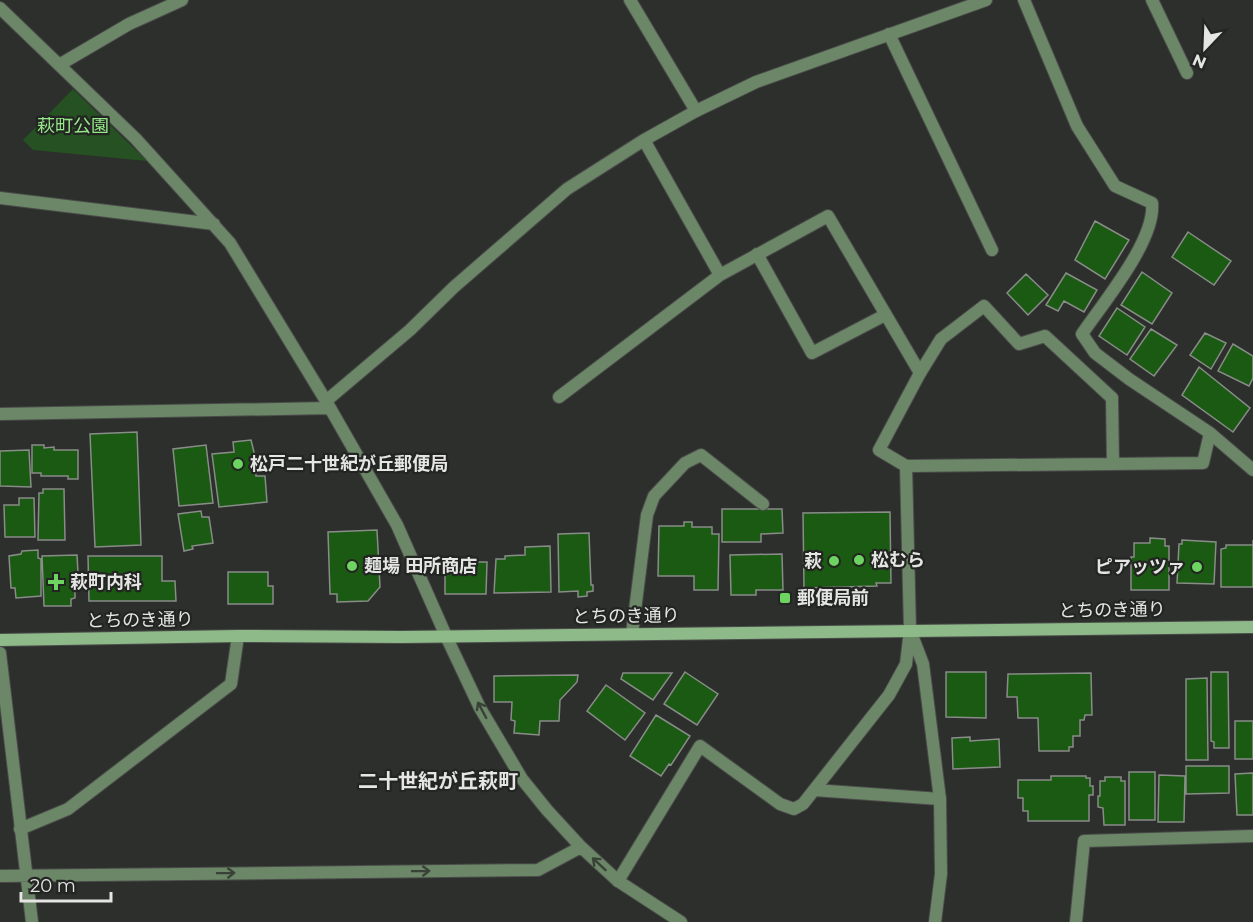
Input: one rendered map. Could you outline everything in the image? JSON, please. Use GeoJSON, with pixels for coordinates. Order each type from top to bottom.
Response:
{"type":"FeatureCollection","features":[{"type":"Feature","properties":{"kind":"street"},"geometry":{"type":"LineString","coordinates":[[59,65],[129,24],[182,0]]}},
{"type":"Feature","properties":{"kind":"street"},"geometry":{"type":"LineString","coordinates":[[630,0],[696,111]]}},
{"type":"Feature","properties":{"kind":"street"},"geometry":{"type":"LineString","coordinates":[[0,414],[328,405],[411,330],[454,287],[567,189],[644,140],[696,111],[756,82],[986,0]]}},
{"type":"Feature","properties":{"kind":"street"},"geometry":{"type":"LineString","coordinates":[[1024,0],[1077,126],[1115,186],[1152,203],[1153,215],[1137,254],[1082,334],[1095,353],[1129,379],[1210,433],[1253,470]]}},
{"type":"Feature","properties":{"kind":"street"},"geometry":{"type":"LineString","coordinates":[[1152,0],[1187,74]]}},
{"type":"Feature","properties":{"kind":"street"},"geometry":{"type":"LineString","coordinates":[[0,8],[136,139],[230,243],[397,525],[480,708],[522,779],[581,847],[618,881],[681,922]]}},
{"type":"Feature","properties":{"kind":"street"},"geometry":{"type":"LineString","coordinates":[[889,34],[992,250]]}},
{"type":"Feature","properties":{"kind":"street"},"geometry":{"type":"LineString","coordinates":[[644,140],[720,275]]}},
{"type":"Feature","properties":{"kind":"street"},"geometry":{"type":"LineString","coordinates":[[0,198],[214,224]]}},
{"type":"Feature","properties":{"kind":"street"},"geometry":{"type":"LineString","coordinates":[[559,397],[720,275],[828,216],[920,373]]}},
{"type":"Feature","properties":{"kind":"street"},"geometry":{"type":"LineString","coordinates":[[757,255],[812,353],[885,315]]}},
{"type":"Feature","properties":{"kind":"street"},"geometry":{"type":"LineString","coordinates":[[1113,465],[1112,398],[1045,336],[1019,344],[984,306],[941,339],[879,450],[906,466],[1113,465],[1203,463],[1210,433]]}},
{"type":"Feature","properties":{"kind":"street"},"geometry":{"type":"LineString","coordinates":[[632,634],[647,515],[654,496],[685,463],[701,454],[763,504]]}},
{"type":"Feature","properties":{"kind":"street"},"geometry":{"type":"LineString","coordinates":[[618,881],[700,746],[780,804],[794,810],[814,790],[889,695],[906,664],[910,630],[906,466]]}},
{"type":"Feature","properties":{"kind":"street","name":"とちのき通り"},"geometry":{"type":"LineString","coordinates":[[0,640],[1253,627]]}},
{"type":"Feature","properties":{"kind":"street"},"geometry":{"type":"LineString","coordinates":[[910,630],[923,664],[940,800],[941,874],[935,922]]}},
{"type":"Feature","properties":{"kind":"street"},"geometry":{"type":"LineString","coordinates":[[20,829],[68,809],[231,684],[238,636]]}},
{"type":"Feature","properties":{"kind":"street"},"geometry":{"type":"LineString","coordinates":[[0,653],[32,922]]}},
{"type":"Feature","properties":{"kind":"street"},"geometry":{"type":"LineString","coordinates":[[814,790],[940,800]]}},
{"type":"Feature","properties":{"kind":"street"},"geometry":{"type":"LineString","coordinates":[[1076,922],[1084,841],[1253,836]]}},
{"type":"Feature","properties":{"kind":"street"},"geometry":{"type":"LineString","coordinates":[[0,876],[538,870],[581,847]]}},
{"type":"Feature","properties":{"kind":"green space","name":"萩町公園"},"geometry":{"type":"Polygon","coordinates":[[[73,89],[147,161],[33,150],[23,140],[73,89]]]}},
{"type":"Feature","properties":{"kind":"building"},"geometry":{"type":"Polygon","coordinates":[[[1095,221],[1129,240],[1105,279],[1075,260],[1095,221]]]}},
{"type":"Feature","properties":{"kind":"building"},"geometry":{"type":"Polygon","coordinates":[[[1188,232],[1231,261],[1214,285],[1172,257],[1188,232]]]}},
{"type":"Feature","properties":{"kind":"building"},"geometry":{"type":"Polygon","coordinates":[[[1142,272],[1172,293],[1152,324],[1121,305],[1142,272]]]}},
{"type":"Feature","properties":{"kind":"building"},"geometry":{"type":"Polygon","coordinates":[[[1066,273],[1097,290],[1084,312],[1064,301],[1058,311],[1046,305],[1066,273]]]}},
{"type":"Feature","properties":{"kind":"building"},"geometry":{"type":"Polygon","coordinates":[[[1026,274],[1048,295],[1028,315],[1007,293],[1026,274]]]}},
{"type":"Feature","properties":{"kind":"building"},"geometry":{"type":"Polygon","coordinates":[[[1117,308],[1145,327],[1127,355],[1099,336],[1117,308]]]}},
{"type":"Feature","properties":{"kind":"building"},"geometry":{"type":"Polygon","coordinates":[[[1151,329],[1177,345],[1154,376],[1130,359],[1151,329]]]}},
{"type":"Feature","properties":{"kind":"building"},"geometry":{"type":"Polygon","coordinates":[[[1205,333],[1226,343],[1211,369],[1190,355],[1205,333]]]}},
{"type":"Feature","properties":{"kind":"building"},"geometry":{"type":"Polygon","coordinates":[[[1233,344],[1253,356],[1253,378],[1249,386],[1218,371],[1233,344]]]}},
{"type":"Feature","properties":{"kind":"building"},"geometry":{"type":"Polygon","coordinates":[[[1199,367],[1250,408],[1233,432],[1182,395],[1199,367]]]}},
{"type":"Feature","properties":{"kind":"building"},"geometry":{"type":"Polygon","coordinates":[[[137,432],[141,545],[95,547],[90,434],[137,432]]]}},
{"type":"Feature","properties":{"kind":"building"},"geometry":{"type":"Polygon","coordinates":[[[251,440],[256,476],[265,476],[267,502],[219,507],[212,454],[234,452],[233,442],[251,440]]]}},
{"type":"Feature","properties":{"kind":"building"},"geometry":{"type":"Polygon","coordinates":[[[32,445],[44,445],[44,448],[54,447],[54,450],[78,450],[78,479],[68,479],[68,476],[41,476],[41,473],[32,473],[32,445]]]}},
{"type":"Feature","properties":{"kind":"building"},"geometry":{"type":"Polygon","coordinates":[[[206,445],[213,503],[179,506],[173,449],[206,445]]]}},
{"type":"Feature","properties":{"kind":"building"},"geometry":{"type":"Polygon","coordinates":[[[29,450],[31,487],[0,486],[0,451],[29,450]]]}},
{"type":"Feature","properties":{"kind":"building"},"geometry":{"type":"Polygon","coordinates":[[[43,489],[64,489],[65,540],[38,540],[39,493],[43,493],[43,489]]]}},
{"type":"Feature","properties":{"kind":"building"},"geometry":{"type":"Polygon","coordinates":[[[19,498],[34,498],[35,537],[5,537],[4,505],[19,505],[19,498]]]}},
{"type":"Feature","properties":{"kind":"building"},"geometry":{"type":"Polygon","coordinates":[[[722,509],[782,509],[783,533],[761,534],[761,542],[722,542],[722,509]]]}},
{"type":"Feature","properties":{"kind":"building"},"geometry":{"type":"Polygon","coordinates":[[[201,511],[202,517],[209,517],[213,543],[192,546],[193,549],[184,551],[178,514],[201,511]]]}},
{"type":"Feature","properties":{"kind":"building"},"geometry":{"type":"Polygon","coordinates":[[[890,512],[891,583],[876,583],[877,586],[804,588],[803,513],[890,512]]]}},
{"type":"Feature","properties":{"kind":"building"},"geometry":{"type":"Polygon","coordinates":[[[684,522],[692,522],[692,527],[712,527],[712,534],[719,534],[718,590],[694,590],[694,576],[658,576],[659,526],[684,526],[684,522]]]}},
{"type":"Feature","properties":{"kind":"building"},"geometry":{"type":"Polygon","coordinates":[[[377,530],[380,587],[368,601],[337,602],[337,594],[330,594],[328,532],[377,530]]]}},
{"type":"Feature","properties":{"kind":"building"},"geometry":{"type":"Polygon","coordinates":[[[589,533],[593,591],[587,592],[587,596],[578,597],[578,591],[559,592],[558,534],[589,533]]]}},
{"type":"Feature","properties":{"kind":"building"},"geometry":{"type":"Polygon","coordinates":[[[1150,538],[1165,539],[1165,546],[1169,546],[1169,590],[1131,590],[1131,557],[1134,557],[1134,543],[1150,543],[1150,538]]]}},
{"type":"Feature","properties":{"kind":"building"},"geometry":{"type":"Polygon","coordinates":[[[1182,540],[1216,542],[1214,584],[1177,583],[1179,544],[1182,544],[1182,540]]]}},
{"type":"Feature","properties":{"kind":"building"},"geometry":{"type":"Polygon","coordinates":[[[1226,545],[1253,545],[1253,587],[1221,587],[1221,549],[1226,548],[1226,545]]]}},
{"type":"Feature","properties":{"kind":"building"},"geometry":{"type":"Polygon","coordinates":[[[550,546],[551,592],[494,593],[496,559],[525,555],[525,547],[550,546]]]}},
{"type":"Feature","properties":{"kind":"building"},"geometry":{"type":"Polygon","coordinates":[[[38,550],[38,558],[41,559],[41,596],[16,598],[15,588],[11,588],[9,556],[21,554],[22,551],[38,550]]]}},
{"type":"Feature","properties":{"kind":"building"},"geometry":{"type":"Polygon","coordinates":[[[782,554],[783,590],[756,590],[756,595],[731,595],[730,555],[782,554]]]}},
{"type":"Feature","properties":{"kind":"building"},"geometry":{"type":"Polygon","coordinates":[[[77,555],[78,573],[75,574],[75,598],[71,599],[71,606],[44,606],[42,556],[77,555]]]}},
{"type":"Feature","properties":{"kind":"building"},"geometry":{"type":"Polygon","coordinates":[[[88,556],[162,556],[162,581],[175,581],[176,601],[89,601],[88,556]]]}},
{"type":"Feature","properties":{"kind":"building"},"geometry":{"type":"Polygon","coordinates":[[[461,562],[487,562],[486,594],[445,594],[445,570],[461,570],[461,562]]]}},
{"type":"Feature","properties":{"kind":"building"},"geometry":{"type":"Polygon","coordinates":[[[228,572],[268,572],[268,586],[273,586],[273,604],[228,604],[228,572]]]}},
{"type":"Feature","properties":{"kind":"building"},"geometry":{"type":"Polygon","coordinates":[[[685,672],[718,694],[697,725],[664,704],[685,672]]]}},
{"type":"Feature","properties":{"kind":"building"},"geometry":{"type":"Polygon","coordinates":[[[946,672],[986,672],[986,718],[946,717],[946,672]]]}},
{"type":"Feature","properties":{"kind":"building"},"geometry":{"type":"Polygon","coordinates":[[[1211,672],[1228,672],[1229,748],[1214,748],[1214,742],[1211,741],[1211,672]]]}},
{"type":"Feature","properties":{"kind":"building"},"geometry":{"type":"Polygon","coordinates":[[[623,673],[672,673],[653,700],[621,679],[623,673]]]}},
{"type":"Feature","properties":{"kind":"building"},"geometry":{"type":"Polygon","coordinates":[[[1091,673],[1092,715],[1085,715],[1084,720],[1080,720],[1080,736],[1073,736],[1073,747],[1069,747],[1069,751],[1039,751],[1038,718],[1018,718],[1017,697],[1007,697],[1008,674],[1091,673]]]}},
{"type":"Feature","properties":{"kind":"building"},"geometry":{"type":"Polygon","coordinates":[[[578,675],[577,682],[560,700],[559,721],[540,721],[539,735],[514,733],[515,721],[511,720],[512,702],[494,702],[494,676],[578,675]]]}},
{"type":"Feature","properties":{"kind":"building"},"geometry":{"type":"Polygon","coordinates":[[[1207,678],[1208,760],[1186,760],[1186,679],[1207,678]]]}},
{"type":"Feature","properties":{"kind":"building"},"geometry":{"type":"Polygon","coordinates":[[[606,685],[645,713],[625,740],[587,711],[606,685]]]}},
{"type":"Feature","properties":{"kind":"building"},"geometry":{"type":"Polygon","coordinates":[[[656,715],[690,736],[661,776],[630,756],[656,715]]]}},
{"type":"Feature","properties":{"kind":"building"},"geometry":{"type":"Polygon","coordinates":[[[1235,721],[1253,721],[1253,759],[1235,759],[1235,721]]]}},
{"type":"Feature","properties":{"kind":"building"},"geometry":{"type":"Polygon","coordinates":[[[970,737],[970,741],[999,739],[1000,767],[953,769],[952,738],[970,737]]]}},
{"type":"Feature","properties":{"kind":"building"},"geometry":{"type":"Polygon","coordinates":[[[1186,766],[1229,766],[1229,793],[1186,794],[1186,766]]]}},
{"type":"Feature","properties":{"kind":"building"},"geometry":{"type":"Polygon","coordinates":[[[1129,772],[1155,772],[1155,820],[1129,820],[1129,772]]]}},
{"type":"Feature","properties":{"kind":"building"},"geometry":{"type":"Polygon","coordinates":[[[1253,773],[1253,815],[1237,815],[1235,774],[1253,773]]]}},
{"type":"Feature","properties":{"kind":"building"},"geometry":{"type":"Polygon","coordinates":[[[1159,775],[1185,776],[1184,822],[1158,822],[1159,775]]]}},
{"type":"Feature","properties":{"kind":"building"},"geometry":{"type":"Polygon","coordinates":[[[1051,776],[1090,778],[1093,795],[1089,795],[1089,821],[1028,821],[1028,811],[1023,811],[1023,798],[1018,798],[1018,780],[1051,780],[1051,776]]]}},
{"type":"Feature","properties":{"kind":"building"},"geometry":{"type":"Polygon","coordinates":[[[1105,777],[1121,777],[1121,781],[1125,781],[1125,825],[1104,825],[1103,808],[1098,807],[1098,796],[1100,796],[1100,781],[1105,781],[1105,777]]]}},
{"type":"Feature","properties":{"kind":"place","name":"松戸二十世紀が丘郵便局"},"geometry":{"type":"Point","coordinates":[238,464]}},
{"type":"Feature","properties":{"kind":"place","name":"松むら"},"geometry":{"type":"Point","coordinates":[859,560]}},
{"type":"Feature","properties":{"kind":"place","name":"萩"},"geometry":{"type":"Point","coordinates":[834,561]}},
{"type":"Feature","properties":{"kind":"place","name":"麺場 田所商店"},"geometry":{"type":"Point","coordinates":[352,566]}},
{"type":"Feature","properties":{"kind":"place","name":"ピアッツァ"},"geometry":{"type":"Point","coordinates":[1197,567]}},
{"type":"Feature","properties":{"kind":"place","name":"萩町内科"},"geometry":{"type":"Point","coordinates":[56,582]}},
{"type":"Feature","properties":{"kind":"place","name":"郵便局前"},"geometry":{"type":"Point","coordinates":[785,598]}},
{"type":"Feature","properties":{"kind":"district","name":"二十世紀が丘萩町"},"geometry":{"type":"Point","coordinates":[438,781]}}]}
